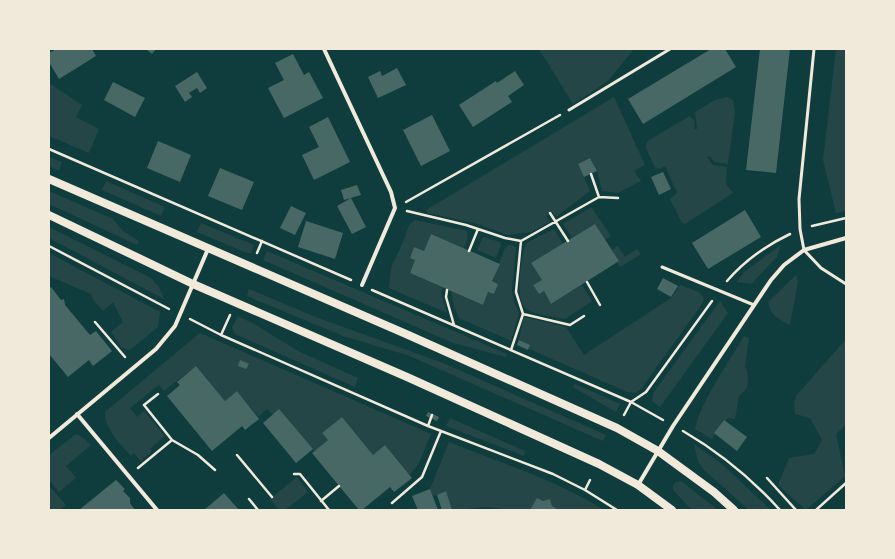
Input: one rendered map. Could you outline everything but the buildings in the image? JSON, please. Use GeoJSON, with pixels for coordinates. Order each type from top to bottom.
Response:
{"type":"FeatureCollection","features":[{"type":"Feature","properties":{"kind":"main road"},"geometry":{"type":"LineString","coordinates":[[49,179],[399,331],[617,428],[658,451],[708,487],[734,510]]}},
{"type":"Feature","properties":{"kind":"main road"},"geometry":{"type":"LineString","coordinates":[[49,215],[193,284],[599,464],[638,485],[672,510]]}},
{"type":"Feature","properties":{"kind":"street"},"geometry":{"type":"LineString","coordinates":[[324,49],[391,192],[395,208],[362,285]]}},
{"type":"Feature","properties":{"kind":"street"},"geometry":{"type":"LineString","coordinates":[[638,485],[658,451],[771,280],[784,265],[804,250],[846,238]]}},
{"type":"Feature","properties":{"kind":"street"},"geometry":{"type":"LineString","coordinates":[[49,438],[156,349],[167,338],[175,326],[208,249]]}},
{"type":"Feature","properties":{"kind":"street"},"geometry":{"type":"LineString","coordinates":[[77,414],[157,510]]}},
{"type":"Feature","properties":{"kind":"lane"},"geometry":{"type":"LineString","coordinates":[[569,110],[670,49]]}},
{"type":"Feature","properties":{"kind":"lane"},"geometry":{"type":"LineString","coordinates":[[814,49],[800,200],[800,229],[804,250],[821,268],[846,284]]}},
{"type":"Feature","properties":{"kind":"lane"},"geometry":{"type":"LineString","coordinates":[[662,267],[754,305]]}},
{"type":"Feature","properties":{"kind":"path"},"geometry":{"type":"LineString","coordinates":[[395,208],[569,110]]}},
{"type":"Feature","properties":{"kind":"path"},"geometry":{"type":"LineString","coordinates":[[49,149],[512,350],[630,402],[647,411]]}},
{"type":"Feature","properties":{"kind":"path"},"geometry":{"type":"LineString","coordinates":[[591,174],[599,197]]}},
{"type":"Feature","properties":{"kind":"path"},"geometry":{"type":"LineString","coordinates":[[395,208],[522,241],[556,223],[599,197],[618,198]]}},
{"type":"Feature","properties":{"kind":"path"},"geometry":{"type":"LineString","coordinates":[[550,213],[568,241]]}},
{"type":"Feature","properties":{"kind":"path"},"geometry":{"type":"LineString","coordinates":[[469,251],[478,229]]}},
{"type":"Feature","properties":{"kind":"path"},"geometry":{"type":"LineString","coordinates":[[255,257],[262,241]]}},
{"type":"Feature","properties":{"kind":"path"},"geometry":{"type":"LineString","coordinates":[[512,350],[523,314],[516,292],[522,241]]}},
{"type":"Feature","properties":{"kind":"path"},"geometry":{"type":"LineString","coordinates":[[49,246],[162,305]]}},
{"type":"Feature","properties":{"kind":"path"},"geometry":{"type":"LineString","coordinates":[[587,282],[600,305]]}},
{"type":"Feature","properties":{"kind":"path"},"geometry":{"type":"LineString","coordinates":[[447,290],[446,297],[454,325]]}},
{"type":"Feature","properties":{"kind":"path"},"geometry":{"type":"LineString","coordinates":[[221,335],[231,313]]}},
{"type":"Feature","properties":{"kind":"path"},"geometry":{"type":"LineString","coordinates":[[523,314],[570,325],[584,316]]}},
{"type":"Feature","properties":{"kind":"path"},"geometry":{"type":"LineString","coordinates":[[95,322],[126,357]]}},
{"type":"Feature","properties":{"kind":"path"},"geometry":{"type":"LineString","coordinates":[[205,327],[428,426],[553,474],[585,490],[618,510]]}},
{"type":"Feature","properties":{"kind":"path"},"geometry":{"type":"LineString","coordinates":[[158,394],[144,405],[172,440],[198,455],[215,470]]}},
{"type":"Feature","properties":{"kind":"path"},"geometry":{"type":"LineString","coordinates":[[624,415],[630,402]]}},
{"type":"Feature","properties":{"kind":"path"},"geometry":{"type":"LineString","coordinates":[[428,426],[432,416]]}},
{"type":"Feature","properties":{"kind":"path"},"geometry":{"type":"LineString","coordinates":[[392,503],[422,477],[441,431]]}},
{"type":"Feature","properties":{"kind":"path"},"geometry":{"type":"LineString","coordinates":[[695,438],[738,470],[759,488],[780,510]]}},
{"type":"Feature","properties":{"kind":"path"},"geometry":{"type":"LineString","coordinates":[[137,468],[172,440]]}},
{"type":"Feature","properties":{"kind":"path"},"geometry":{"type":"LineString","coordinates":[[237,455],[272,497]]}},
{"type":"Feature","properties":{"kind":"path"},"geometry":{"type":"LineString","coordinates":[[294,474],[300,474],[329,510]]}},
{"type":"Feature","properties":{"kind":"path"},"geometry":{"type":"LineString","coordinates":[[766,478],[796,510]]}},
{"type":"Feature","properties":{"kind":"path"},"geometry":{"type":"LineString","coordinates":[[585,490],[590,480]]}},
{"type":"Feature","properties":{"kind":"path"},"geometry":{"type":"LineString","coordinates":[[816,510],[846,483]]}},
{"type":"Feature","properties":{"kind":"path"},"geometry":{"type":"LineString","coordinates":[[321,501],[339,486]]}},
{"type":"Feature","properties":{"kind":"path"},"geometry":{"type":"LineString","coordinates":[[249,499],[258,510]]}},
{"type":"Feature","properties":{"kind":"shaded area"},"geometry":{"type":"Polygon","coordinates":[[[539,49],[634,49],[607,82],[573,104],[539,49]]]}},
{"type":"Feature","properties":{"kind":"shaded area"},"geometry":{"type":"Polygon","coordinates":[[[836,49],[846,49],[846,211],[836,213],[823,160],[836,49]]]}},
{"type":"Feature","properties":{"kind":"shaded area"},"geometry":{"type":"Polygon","coordinates":[[[49,83],[82,105],[76,117],[99,129],[89,153],[49,136],[49,83]]]}},
{"type":"Feature","properties":{"kind":"shaded area"},"geometry":{"type":"Polygon","coordinates":[[[614,97],[645,165],[634,171],[641,181],[618,193],[602,191],[597,171],[590,158],[578,164],[590,191],[556,217],[552,212],[546,216],[550,222],[531,232],[508,235],[474,223],[428,213],[426,210],[614,97]]]}},
{"type":"Feature","properties":{"kind":"shaded area"},"geometry":{"type":"Polygon","coordinates":[[[727,97],[733,100],[735,112],[728,164],[714,162],[710,156],[707,157],[713,165],[727,167],[726,184],[733,193],[685,224],[682,223],[670,199],[677,193],[665,166],[660,169],[655,168],[646,148],[646,144],[649,140],[690,116],[695,121],[694,129],[697,129],[695,112],[715,100],[727,97]]]}},
{"type":"Feature","properties":{"kind":"shaded area"},"geometry":{"type":"Polygon","coordinates":[[[49,157],[62,162],[59,171],[49,166],[49,157]]]}},
{"type":"Feature","properties":{"kind":"shaded area"},"geometry":{"type":"Polygon","coordinates":[[[106,181],[165,207],[161,216],[102,190],[106,181]]]}},
{"type":"Feature","properties":{"kind":"shaded area"},"geometry":{"type":"Polygon","coordinates":[[[49,191],[113,219],[123,231],[139,241],[137,245],[49,204],[49,191]]]}},
{"type":"Feature","properties":{"kind":"shaded area"},"geometry":{"type":"Polygon","coordinates":[[[592,208],[611,236],[605,240],[595,224],[572,238],[563,224],[592,208]]]}},
{"type":"Feature","properties":{"kind":"shaded area"},"geometry":{"type":"Polygon","coordinates":[[[415,220],[467,231],[468,238],[464,248],[431,234],[424,251],[414,247],[410,257],[415,260],[410,273],[443,288],[441,293],[447,313],[389,288],[391,268],[409,225],[415,220]]]}},
{"type":"Feature","properties":{"kind":"shaded area"},"geometry":{"type":"Polygon","coordinates":[[[201,223],[254,245],[251,253],[247,253],[197,232],[201,223]]]}},
{"type":"Feature","properties":{"kind":"shaded area"},"geometry":{"type":"Polygon","coordinates":[[[49,227],[151,278],[159,287],[164,299],[49,238],[49,227]]]}},
{"type":"Feature","properties":{"kind":"shaded area"},"geometry":{"type":"Polygon","coordinates":[[[554,229],[563,244],[531,263],[542,280],[533,285],[539,294],[544,291],[551,304],[582,285],[592,301],[565,319],[541,315],[528,310],[523,306],[520,291],[520,272],[524,248],[528,242],[554,229]]]}},
{"type":"Feature","properties":{"kind":"shaded area"},"geometry":{"type":"Polygon","coordinates":[[[483,237],[500,242],[501,245],[496,258],[477,250],[483,237]]]}},
{"type":"Feature","properties":{"kind":"shaded area"},"geometry":{"type":"Polygon","coordinates":[[[509,245],[515,246],[516,249],[512,290],[514,302],[519,313],[511,341],[459,318],[454,307],[451,291],[483,305],[488,292],[494,294],[498,284],[492,281],[505,248],[509,245]]]}},
{"type":"Feature","properties":{"kind":"shaded area"},"geometry":{"type":"Polygon","coordinates":[[[781,245],[777,257],[751,284],[737,282],[744,272],[781,245]]]}},
{"type":"Feature","properties":{"kind":"shaded area"},"geometry":{"type":"Polygon","coordinates":[[[618,246],[625,257],[637,249],[641,254],[620,267],[617,263],[619,261],[612,250],[618,246]]]}},
{"type":"Feature","properties":{"kind":"shaded area"},"geometry":{"type":"Polygon","coordinates":[[[267,251],[507,354],[506,357],[453,343],[263,260],[267,251]]]}},
{"type":"Feature","properties":{"kind":"shaded area"},"geometry":{"type":"Polygon","coordinates":[[[49,253],[160,312],[158,327],[130,350],[122,348],[111,332],[123,322],[113,302],[103,311],[94,301],[91,294],[49,276],[49,253]]]}},
{"type":"Feature","properties":{"kind":"shaded area"},"geometry":{"type":"Polygon","coordinates":[[[796,275],[798,282],[790,325],[773,314],[768,302],[796,275]]]}},
{"type":"Feature","properties":{"kind":"shaded area"},"geometry":{"type":"Polygon","coordinates":[[[680,285],[699,292],[704,298],[702,304],[641,389],[635,393],[627,392],[518,344],[524,317],[566,327],[584,355],[671,298],[680,285]]]}},
{"type":"Feature","properties":{"kind":"shaded area"},"geometry":{"type":"Polygon","coordinates":[[[249,289],[313,316],[443,363],[606,435],[603,441],[407,355],[343,336],[247,296],[249,289]]]}},
{"type":"Feature","properties":{"kind":"shaded area"},"geometry":{"type":"Polygon","coordinates":[[[720,301],[728,313],[660,407],[652,401],[653,393],[720,301]]]}},
{"type":"Feature","properties":{"kind":"shaded area"},"geometry":{"type":"Polygon","coordinates":[[[238,316],[256,325],[298,351],[358,378],[355,387],[235,334],[232,328],[238,316]]]}},
{"type":"Feature","properties":{"kind":"shaded area"},"geometry":{"type":"Polygon","coordinates":[[[200,333],[431,434],[419,463],[410,475],[386,446],[373,455],[342,417],[322,433],[328,440],[314,451],[267,409],[258,417],[237,391],[225,401],[196,366],[164,391],[159,385],[130,408],[137,417],[144,411],[165,436],[150,449],[152,452],[144,458],[142,457],[143,460],[141,462],[134,453],[131,456],[114,436],[108,425],[105,412],[200,333]]]}},
{"type":"Feature","properties":{"kind":"shaded area"},"geometry":{"type":"Polygon","coordinates":[[[744,336],[749,338],[745,367],[748,379],[747,388],[739,396],[735,419],[728,418],[725,421],[723,420],[712,439],[695,429],[698,419],[709,395],[744,336]]]}},
{"type":"Feature","properties":{"kind":"shaded area"},"geometry":{"type":"Polygon","coordinates":[[[846,339],[846,425],[836,434],[845,476],[806,510],[778,485],[789,458],[814,454],[822,440],[810,418],[795,414],[794,404],[796,396],[846,339]]]}},
{"type":"Feature","properties":{"kind":"shaded area"},"geometry":{"type":"Polygon","coordinates":[[[575,384],[620,404],[616,412],[573,387],[575,384]]]}},
{"type":"Feature","properties":{"kind":"shaded area"},"geometry":{"type":"Polygon","coordinates":[[[450,418],[525,451],[524,456],[446,426],[450,418]]]}},
{"type":"Feature","properties":{"kind":"shaded area"},"geometry":{"type":"Polygon","coordinates":[[[76,434],[91,445],[66,466],[76,478],[59,492],[49,480],[49,455],[76,434]]]}},
{"type":"Feature","properties":{"kind":"shaded area"},"geometry":{"type":"Polygon","coordinates":[[[449,442],[548,481],[586,499],[604,510],[559,510],[552,506],[550,499],[534,509],[520,512],[489,507],[452,510],[446,492],[433,496],[430,489],[449,442]]]}},
{"type":"Feature","properties":{"kind":"shaded area"},"geometry":{"type":"Polygon","coordinates":[[[694,444],[723,465],[771,510],[749,510],[704,470],[698,461],[694,444]]]}},
{"type":"Feature","properties":{"kind":"shaded area"},"geometry":{"type":"Polygon","coordinates":[[[297,477],[308,492],[285,510],[279,510],[270,499],[297,477]]]}},
{"type":"Feature","properties":{"kind":"shaded area"},"geometry":{"type":"Polygon","coordinates":[[[681,481],[717,510],[692,510],[673,490],[673,485],[676,482],[681,481]]]}},
{"type":"Feature","properties":{"kind":"shaded area"},"geometry":{"type":"Polygon","coordinates":[[[49,486],[66,505],[60,510],[53,510],[49,506],[49,486]]]}}]}
